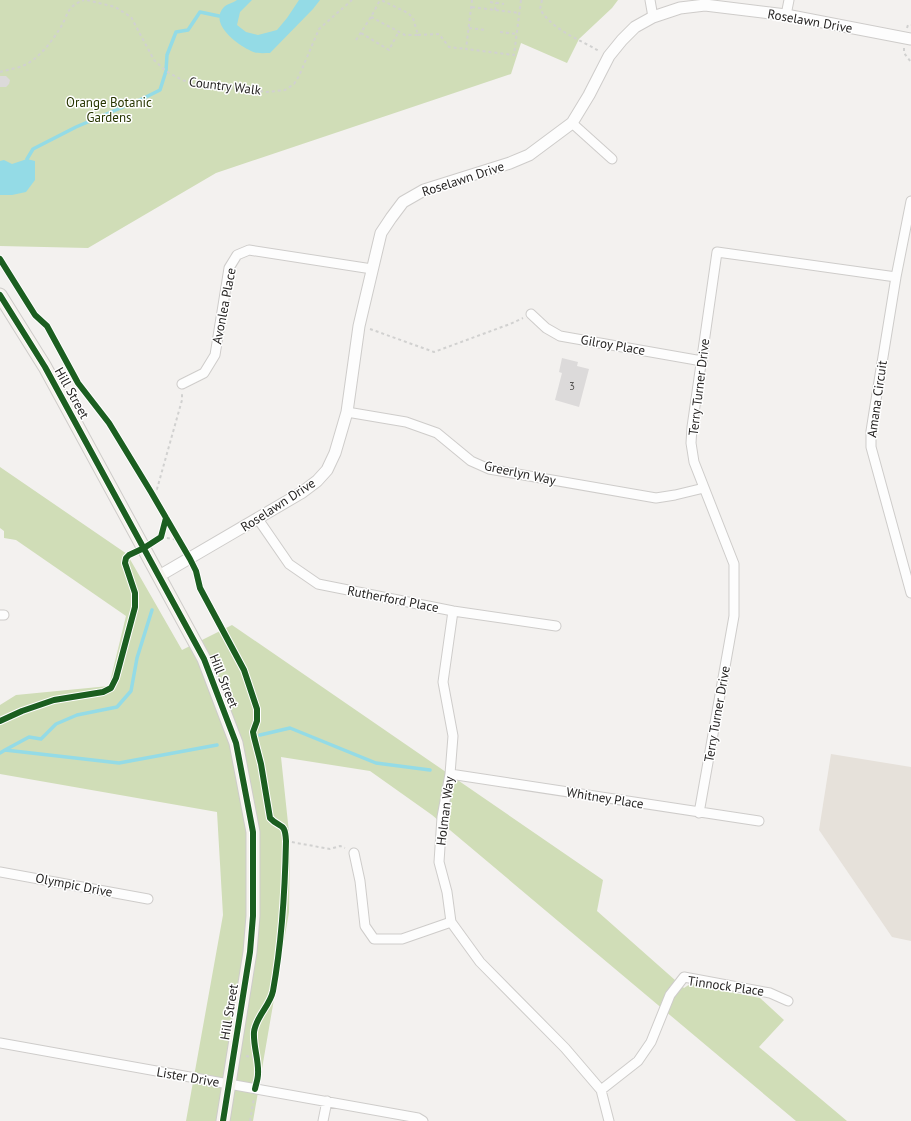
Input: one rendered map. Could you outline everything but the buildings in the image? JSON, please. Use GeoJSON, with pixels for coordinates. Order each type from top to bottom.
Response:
{"type":"FeatureCollection","features":[{"type":"Feature","properties":{"kind":"main road","name":"Hill Street"},"geometry":{"type":"LineString","coordinates":[[0,295],[45,367],[204,658],[236,743],[253,832],[253,916],[250,952],[223,1121]]}},
{"type":"Feature","properties":{"kind":"street"},"geometry":{"type":"LineString","coordinates":[[650,0],[653,17]]}},
{"type":"Feature","properties":{"kind":"street"},"geometry":{"type":"LineString","coordinates":[[786,15],[789,0]]}},
{"type":"Feature","properties":{"kind":"street","name":"Roselawn Drive"},"geometry":{"type":"LineString","coordinates":[[159,576],[302,493],[317,482],[327,470],[335,453],[347,412],[359,326],[381,233],[403,202],[424,190],[510,163],[529,155],[572,123],[589,95],[609,56],[635,27],[653,17],[680,8],[705,5],[786,15],[911,39]]}},
{"type":"Feature","properties":{"kind":"street"},"geometry":{"type":"LineString","coordinates":[[572,123],[612,159]]}},
{"type":"Feature","properties":{"kind":"street","name":"Amana Circuit"},"geometry":{"type":"LineString","coordinates":[[911,201],[896,277],[874,412],[871,447],[911,593]]}},
{"type":"Feature","properties":{"kind":"street","name":"Avonlea Place"},"geometry":{"type":"LineString","coordinates":[[182,384],[204,373],[215,355],[229,268],[237,255],[249,250],[372,269]]}},
{"type":"Feature","properties":{"kind":"street","name":"Terry Turner Drive"},"geometry":{"type":"LineString","coordinates":[[700,813],[734,616],[734,564],[694,462],[692,443],[692,427],[717,252],[896,277]]}},
{"type":"Feature","properties":{"kind":"street","name":"Gilroy Place"},"geometry":{"type":"LineString","coordinates":[[531,314],[546,328],[560,336],[702,361]]}},
{"type":"Feature","properties":{"kind":"street","name":"Greerlyn Way"},"geometry":{"type":"LineString","coordinates":[[347,412],[406,422],[437,433],[471,461],[489,469],[656,498],[704,488]]}},
{"type":"Feature","properties":{"kind":"street","name":"Rutherford Place"},"geometry":{"type":"LineString","coordinates":[[258,519],[289,564],[318,584],[453,611],[556,626]]}},
{"type":"Feature","properties":{"kind":"street","name":"Holman Way"},"geometry":{"type":"LineString","coordinates":[[453,611],[443,682],[453,736],[450,774],[442,817],[439,862],[447,892],[452,922],[480,962],[565,1048],[601,1090],[609,1121]]}},
{"type":"Feature","properties":{"kind":"street","name":"Whitney Place"},"geometry":{"type":"LineString","coordinates":[[450,774],[759,821]]}},
{"type":"Feature","properties":{"kind":"street"},"geometry":{"type":"LineString","coordinates":[[354,853],[360,881],[365,926],[374,939],[402,939],[452,922]]}},
{"type":"Feature","properties":{"kind":"street","name":"Olympic Drive"},"geometry":{"type":"LineString","coordinates":[[0,872],[148,899]]}},
{"type":"Feature","properties":{"kind":"street","name":"Tinnock Place"},"geometry":{"type":"LineString","coordinates":[[601,1090],[638,1061],[651,1042],[670,995],[684,977],[770,993],[788,1001]]}},
{"type":"Feature","properties":{"kind":"street","name":"Lister Drive"},"geometry":{"type":"LineString","coordinates":[[0,1043],[327,1101],[418,1118],[423,1121]]}},
{"type":"Feature","properties":{"kind":"street"},"geometry":{"type":"LineString","coordinates":[[324,1121],[327,1101]]}},
{"type":"Feature","properties":{"kind":"path"},"geometry":{"type":"LineString","coordinates":[[0,72],[29,63],[47,47],[60,28],[68,11],[74,4],[84,0]]}},
{"type":"Feature","properties":{"kind":"path"},"geometry":{"type":"LineString","coordinates":[[356,40],[381,0],[413,18],[418,35]]}},
{"type":"Feature","properties":{"kind":"path"},"geometry":{"type":"LineString","coordinates":[[466,49],[472,0]]}},
{"type":"Feature","properties":{"kind":"path"},"geometry":{"type":"LineString","coordinates":[[371,17],[405,35],[439,34],[449,47],[514,55],[521,0]]}},
{"type":"Feature","properties":{"kind":"path"},"geometry":{"type":"LineString","coordinates":[[542,0],[540,9],[545,18],[555,26],[609,56]]}},
{"type":"Feature","properties":{"kind":"path"},"geometry":{"type":"LineString","coordinates":[[490,2],[504,4]]}},
{"type":"Feature","properties":{"kind":"path"},"geometry":{"type":"LineString","coordinates":[[496,3],[496,10]]}},
{"type":"Feature","properties":{"kind":"path"},"geometry":{"type":"LineString","coordinates":[[472,7],[519,14]]}},
{"type":"Feature","properties":{"kind":"path"},"geometry":{"type":"LineString","coordinates":[[469,28],[485,30]]}},
{"type":"Feature","properties":{"kind":"path"},"geometry":{"type":"LineString","coordinates":[[361,33],[389,50],[399,31]]}},
{"type":"Feature","properties":{"kind":"path"},"geometry":{"type":"LineString","coordinates":[[500,32],[517,34]]}},
{"type":"Feature","properties":{"kind":"path"},"geometry":{"type":"LineString","coordinates":[[359,326],[434,352],[510,324],[531,314]]}},
{"type":"Feature","properties":{"kind":"path"},"geometry":{"type":"LineString","coordinates":[[151,492],[157,489],[182,400],[182,384]]}},
{"type":"Feature","properties":{"kind":"path"},"geometry":{"type":"LineString","coordinates":[[148,486],[155,498]]}},
{"type":"Feature","properties":{"kind":"path"},"geometry":{"type":"LineString","coordinates":[[162,512],[190,559]]}},
{"type":"Feature","properties":{"kind":"path"},"geometry":{"type":"LineString","coordinates":[[161,537],[166,518]]}},
{"type":"Feature","properties":{"kind":"path"},"geometry":{"type":"LineString","coordinates":[[0,721],[22,711],[54,700],[103,692],[111,688],[116,678],[135,607],[135,593],[125,563],[129,554],[144,548],[161,537],[175,535]]}},
{"type":"Feature","properties":{"kind":"path"},"geometry":{"type":"LineString","coordinates":[[286,848],[286,839],[330,849],[340,846],[354,853]]}},
{"type":"Feature","properties":{"kind":"path"},"geometry":{"type":"LineString","coordinates":[[256,1052],[258,1065]]}},
{"type":"Feature","properties":{"kind":"path"},"geometry":{"type":"LineString","coordinates":[[250,1121],[255,1089]]}},
{"type":"Feature","properties":{"kind":"shaded area"},"geometry":{"type":"Polygon","coordinates":[[[831,754],[911,767],[911,941],[892,937],[819,830],[831,754]]]}},
{"type":"Feature","properties":{"kind":"green space","name":"Orange Botanic Gardens"},"geometry":{"type":"Polygon","coordinates":[[[0,0],[618,0],[612,8],[579,39],[567,63],[521,43],[511,74],[216,173],[88,248],[0,246],[0,0]]]}},
{"type":"Feature","properties":{"kind":"green space"},"geometry":{"type":"Polygon","coordinates":[[[0,467],[127,554],[182,650],[232,625],[603,880],[597,911],[684,988],[690,984],[760,998],[784,1020],[759,1047],[847,1121],[796,1121],[432,815],[370,771],[281,757],[290,842],[289,912],[253,1121],[186,1121],[223,915],[217,812],[0,774],[0,705],[16,695],[109,686],[126,616],[16,540],[4,538],[4,531],[0,528],[0,467]]]}},
{"type":"Feature","properties":{"kind":"water"},"geometry":{"type":"Polygon","coordinates":[[[237,0],[252,0],[240,12],[237,25],[246,32],[258,35],[277,30],[299,0],[320,0],[270,53],[258,53],[253,52],[239,44],[222,27],[220,14],[225,6],[237,0]]]}},
{"type":"Feature","properties":{"kind":"water"},"geometry":{"type":"Polygon","coordinates":[[[27,159],[35,161],[35,180],[26,192],[12,195],[0,195],[0,161],[4,160],[12,164],[27,159]]]}},
{"type":"Feature","properties":{"kind":"waterway"},"geometry":{"type":"LineString","coordinates":[[27,159],[33,149],[76,127],[160,90],[166,71],[167,55],[176,32],[188,30],[200,12],[219,16]]}},
{"type":"Feature","properties":{"kind":"waterway"},"geometry":{"type":"LineString","coordinates":[[5,750],[29,737],[41,739],[56,724],[77,715],[117,707],[131,691],[137,658],[152,610]]}},
{"type":"Feature","properties":{"kind":"waterway"},"geometry":{"type":"LineString","coordinates":[[260,735],[290,728],[376,763],[430,770]]}},
{"type":"Feature","properties":{"kind":"waterway"},"geometry":{"type":"LineString","coordinates":[[0,753],[5,750],[119,763],[217,745]]}},
{"type":"Feature","properties":{"kind":"cycle path"},"geometry":{"type":"LineString","coordinates":[[0,259],[35,315],[47,326],[78,383],[109,423],[190,559],[196,571],[200,588],[244,670],[257,709],[257,721],[253,732],[261,764],[270,818],[283,828],[286,841],[285,879],[279,954],[273,991],[257,1021],[254,1032],[258,1069],[258,1078],[255,1089]]}},
{"type":"Feature","properties":{"kind":"cycle path"},"geometry":{"type":"LineString","coordinates":[[0,295],[45,367],[204,659],[236,743],[253,832],[253,916],[250,952],[223,1121]]}},
{"type":"Feature","properties":{"kind":"cycle path"},"geometry":{"type":"LineString","coordinates":[[0,721],[22,711],[54,700],[103,692],[111,688],[116,678],[135,607],[135,593],[125,563],[126,558],[161,537],[166,518]]}}]}
